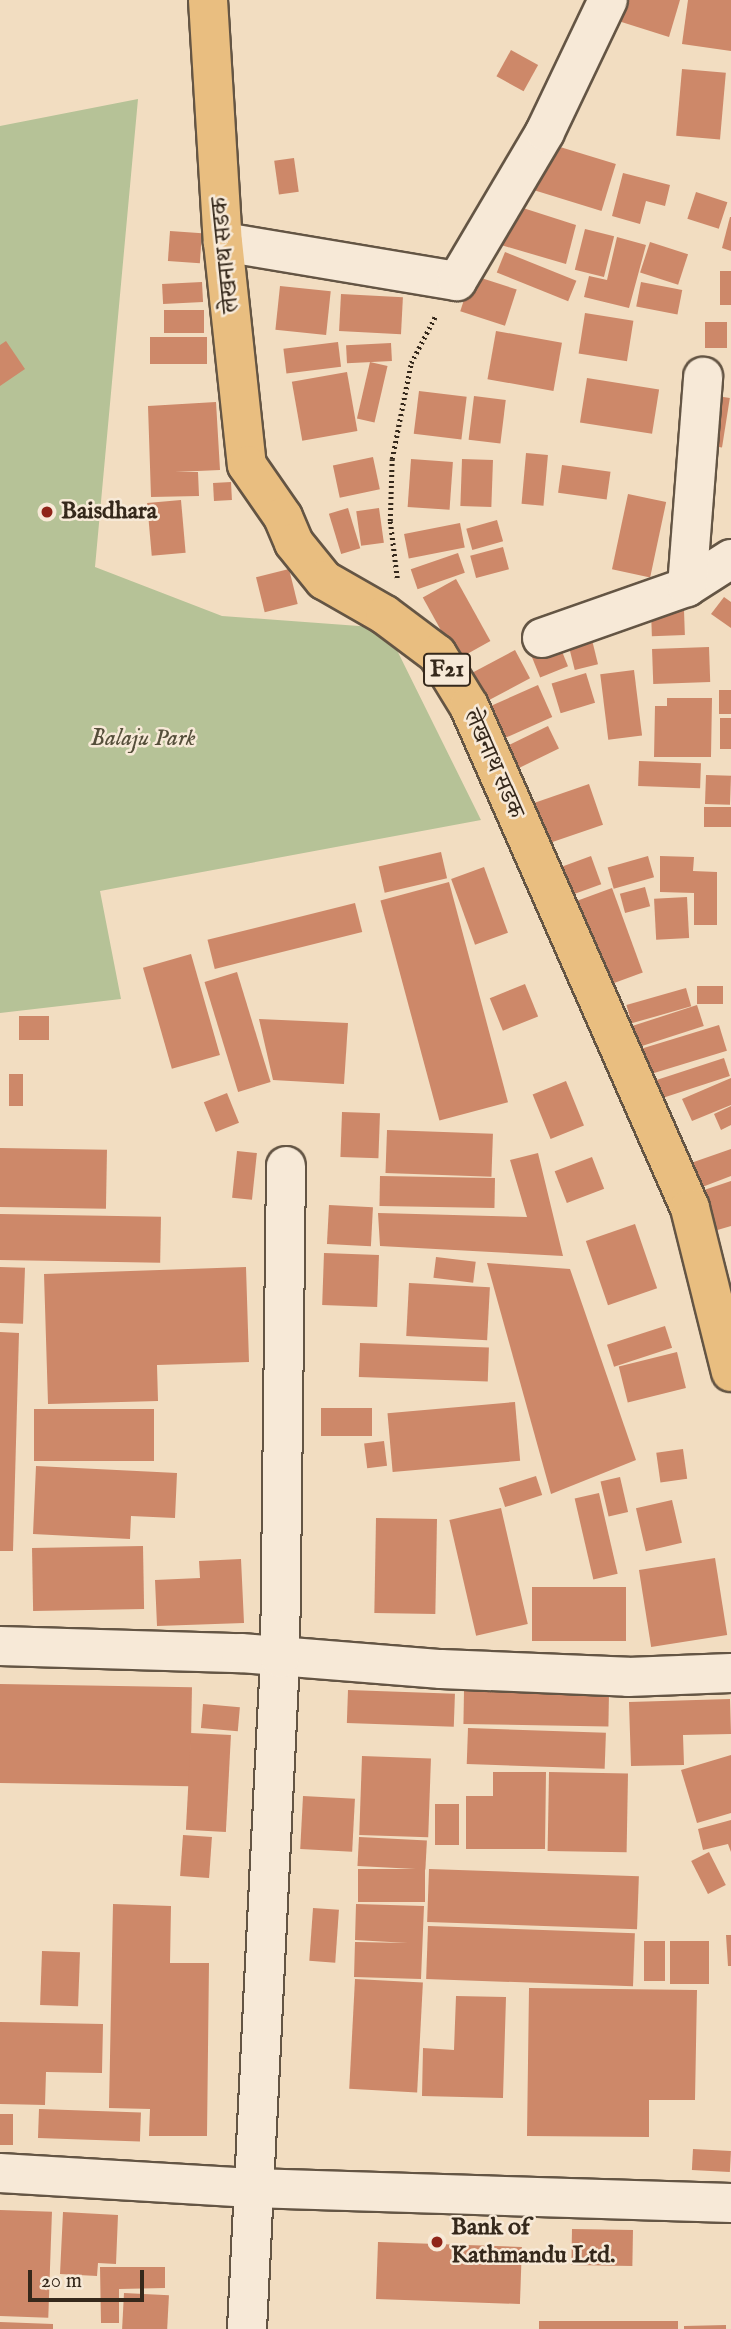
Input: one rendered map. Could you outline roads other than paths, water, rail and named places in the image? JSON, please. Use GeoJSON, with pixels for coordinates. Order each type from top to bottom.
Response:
{"type":"FeatureCollection","features":[{"type":"Feature","properties":{"kind":"main road","name":"लेखनाथ सडक"},"geometry":{"type":"LineString","coordinates":[[208,0],[223,242],[247,465],[283,517],[294,542],[324,580],[385,615],[437,654],[469,706],[690,1208],[731,1372]]}},
{"type":"Feature","properties":{"kind":"street"},"geometry":{"type":"LineString","coordinates":[[223,242],[455,281],[472,259],[545,132],[608,0]]}},
{"type":"Feature","properties":{"kind":"street"},"geometry":{"type":"LineString","coordinates":[[687,587],[703,377]]}},
{"type":"Feature","properties":{"kind":"street"},"geometry":{"type":"LineString","coordinates":[[542,638],[687,587],[731,559]]}},
{"type":"Feature","properties":{"kind":"street"},"geometry":{"type":"LineString","coordinates":[[247,2329],[280,1658],[286,1166]]}},
{"type":"Feature","properties":{"kind":"street"},"geometry":{"type":"LineString","coordinates":[[0,1646],[241,1653],[441,1669],[628,1677],[731,1673]]}},
{"type":"Feature","properties":{"kind":"street"},"geometry":{"type":"LineString","coordinates":[[0,2173],[252,2188],[731,2203]]}},
{"type":"Feature","properties":{"kind":"place","name":"Baisdhara"},"geometry":{"type":"Point","coordinates":[47,512]}},
{"type":"Feature","properties":{"kind":"place","name":"Bank of Kathmandu Ltd."},"geometry":{"type":"Point","coordinates":[437,2242]}},
{"type":"Feature","properties":{"kind":"park label","name":"Balaju Park"},"geometry":{"type":"Point","coordinates":[143,739]}}]}
